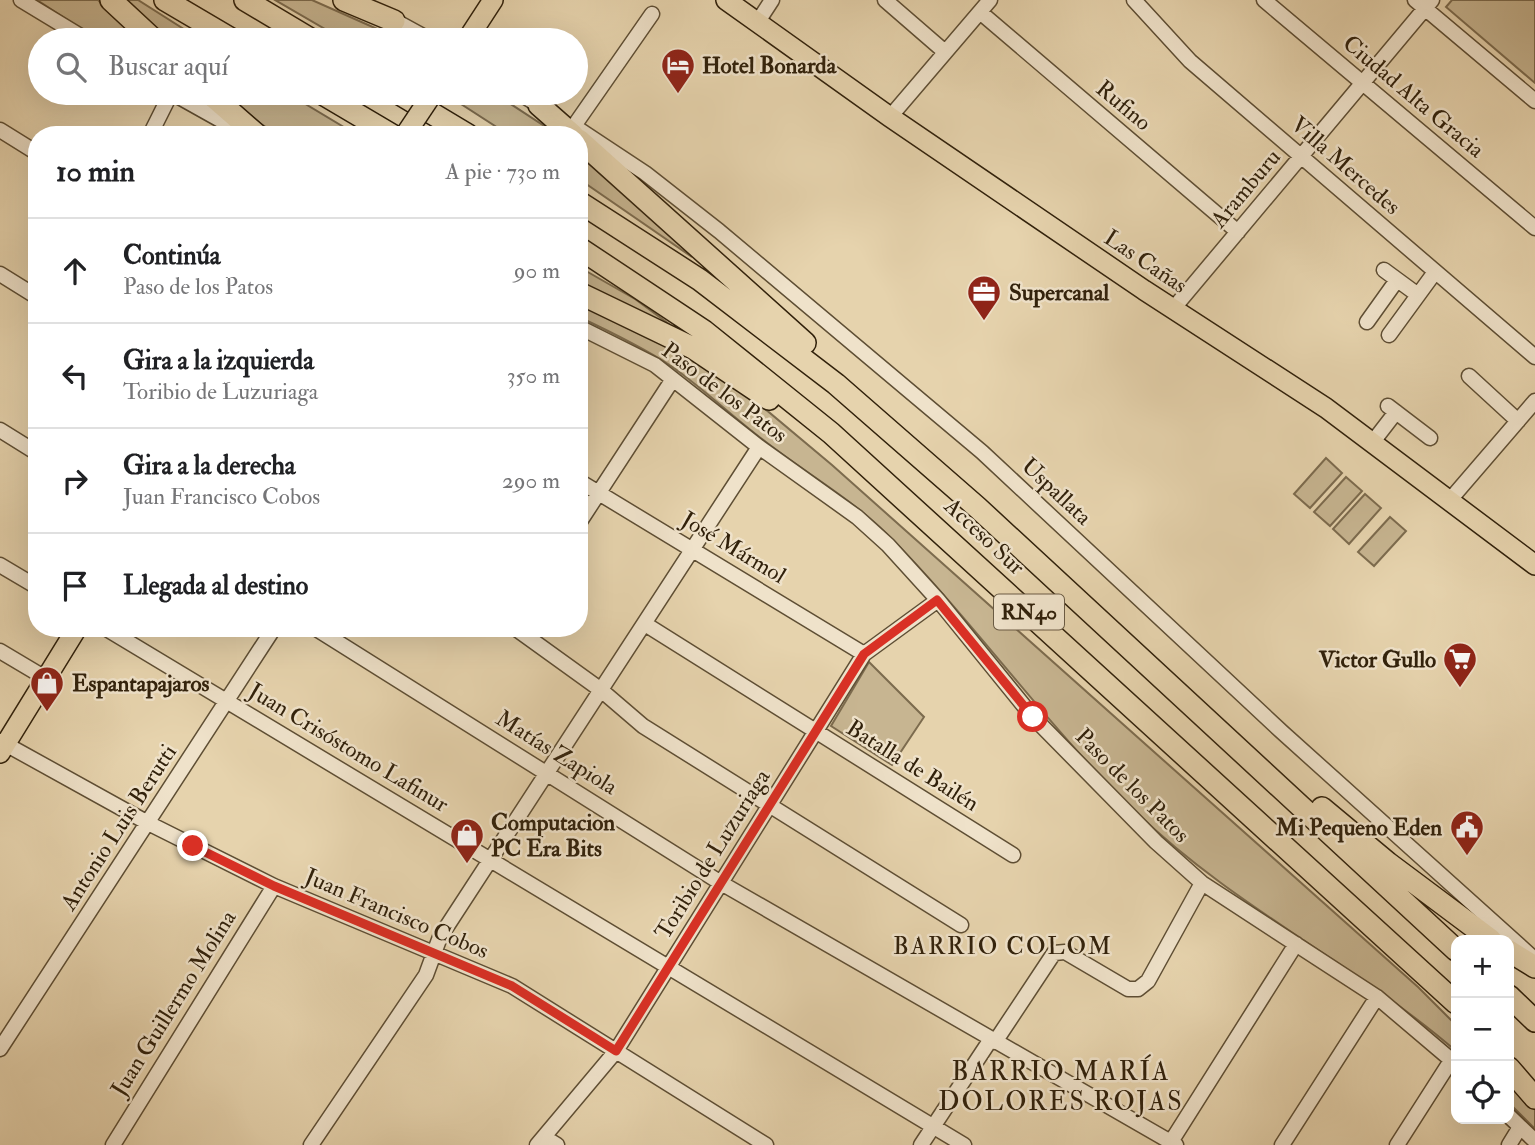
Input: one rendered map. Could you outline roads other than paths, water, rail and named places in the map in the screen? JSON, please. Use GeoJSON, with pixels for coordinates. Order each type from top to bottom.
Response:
{"type":"FeatureCollection","features":[{"type":"Feature","properties":{"kind":"highway"},"geometry":{"type":"LineString","coordinates":[[111,0],[141,28]]}},
{"type":"Feature","properties":{"kind":"highway"},"geometry":{"type":"LineString","coordinates":[[165,0],[213,28]]}},
{"type":"Feature","properties":{"kind":"highway"},"geometry":{"type":"LineString","coordinates":[[245,0],[292,28]]}},
{"type":"Feature","properties":{"kind":"highway"},"geometry":{"type":"LineString","coordinates":[[344,0],[394,20]]}},
{"type":"Feature","properties":{"kind":"highway"},"geometry":{"type":"LineString","coordinates":[[223,105],[247,126]]}},
{"type":"Feature","properties":{"kind":"highway"},"geometry":{"type":"LineString","coordinates":[[341,105],[377,126]]}},
{"type":"Feature","properties":{"kind":"highway"},"geometry":{"type":"LineString","coordinates":[[418,105],[453,126]]}},
{"type":"Feature","properties":{"kind":"highway"},"geometry":{"type":"LineString","coordinates":[[539,105],[565,126]]}},
{"type":"Feature","properties":{"kind":"highway"},"geometry":{"type":"LineString","coordinates":[[588,146],[794,334],[921,442],[978,508]]}},
{"type":"Feature","properties":{"kind":"highway","name":"Acceso Sur"},"geometry":{"type":"LineString","coordinates":[[588,207],[653,247],[836,384],[978,508],[1451,945]]}},
{"type":"Feature","properties":{"kind":"highway","name":"Acceso Sur"},"geometry":{"type":"LineString","coordinates":[[588,254],[679,312],[801,407],[914,507],[1451,999]]}},
{"type":"Feature","properties":{"kind":"highway"},"geometry":{"type":"LineString","coordinates":[[588,297],[693,348],[779,406],[916,521],[1013,611],[1120,696]]}},
{"type":"Feature","properties":{"kind":"highway"},"geometry":{"type":"LineString","coordinates":[[1167,681],[1212,714],[1388,863],[1484,935]]}},
{"type":"Feature","properties":{"kind":"highway"},"geometry":{"type":"LineString","coordinates":[[1514,954],[1535,967]]}},
{"type":"Feature","properties":{"kind":"highway"},"geometry":{"type":"LineString","coordinates":[[1511,998],[1535,1021]]}},
{"type":"Feature","properties":{"kind":"highway"},"geometry":{"type":"LineString","coordinates":[[1514,1056],[1535,1076]]}},
{"type":"Feature","properties":{"kind":"highway"},"geometry":{"type":"LineString","coordinates":[[1514,1074],[1535,1098]]}},
{"type":"Feature","properties":{"kind":"main road"},"geometry":{"type":"LineString","coordinates":[[475,28],[493,0]]}},
{"type":"Feature","properties":{"kind":"main road","name":"Las Cañas"},"geometry":{"type":"LineString","coordinates":[[726,0],[890,117],[1173,309],[1284,379],[1449,501],[1532,558]]}},
{"type":"Feature","properties":{"kind":"main road"},"geometry":{"type":"LineString","coordinates":[[411,126],[425,105]]}},
{"type":"Feature","properties":{"kind":"main road"},"geometry":{"type":"LineString","coordinates":[[2,746],[72,637]]}},
{"type":"Feature","properties":{"kind":"street"},"geometry":{"type":"LineString","coordinates":[[21,0],[67,28]]}},
{"type":"Feature","properties":{"kind":"street"},"geometry":{"type":"LineString","coordinates":[[360,0],[408,28]]}},
{"type":"Feature","properties":{"kind":"street"},"geometry":{"type":"LineString","coordinates":[[757,23],[772,0]]}},
{"type":"Feature","properties":{"kind":"street"},"geometry":{"type":"LineString","coordinates":[[885,0],[945,52]]}},
{"type":"Feature","properties":{"kind":"street"},"geometry":{"type":"LineString","coordinates":[[890,117],[990,0]]}},
{"type":"Feature","properties":{"kind":"street","name":"Villa Mercedes"},"geometry":{"type":"LineString","coordinates":[[1134,0],[1190,61],[1535,357]]}},
{"type":"Feature","properties":{"kind":"street","name":"Ciudad Alta Gracia"},"geometry":{"type":"LineString","coordinates":[[1264,0],[1535,228]]}},
{"type":"Feature","properties":{"kind":"street"},"geometry":{"type":"LineString","coordinates":[[1424,3],[1535,101]]}},
{"type":"Feature","properties":{"kind":"street","name":"Aramburu"},"geometry":{"type":"LineString","coordinates":[[1173,309],[1363,82],[1424,3]]}},
{"type":"Feature","properties":{"kind":"street","name":"Rufino"},"geometry":{"type":"LineString","coordinates":[[980,12],[1238,232]]}},
{"type":"Feature","properties":{"kind":"street"},"geometry":{"type":"LineString","coordinates":[[580,126],[652,14]]}},
{"type":"Feature","properties":{"kind":"street"},"geometry":{"type":"LineString","coordinates":[[155,126],[166,105]]}},
{"type":"Feature","properties":{"kind":"street"},"geometry":{"type":"LineString","coordinates":[[193,105],[231,126]]}},
{"type":"Feature","properties":{"kind":"street"},"geometry":{"type":"LineString","coordinates":[[0,130],[28,147]]}},
{"type":"Feature","properties":{"kind":"street","name":"Uspallata"},"geometry":{"type":"LineString","coordinates":[[588,141],[645,173],[719,231],[982,452],[1272,723],[1535,960]]}},
{"type":"Feature","properties":{"kind":"street"},"geometry":{"type":"LineString","coordinates":[[1384,270],[1418,295]]}},
{"type":"Feature","properties":{"kind":"street"},"geometry":{"type":"LineString","coordinates":[[1389,335],[1435,272]]}},
{"type":"Feature","properties":{"kind":"street"},"geometry":{"type":"LineString","coordinates":[[0,274],[28,291]]}},
{"type":"Feature","properties":{"kind":"street"},"geometry":{"type":"LineString","coordinates":[[1367,322],[1397,280]]}},
{"type":"Feature","properties":{"kind":"street","name":"Paso de los Patos"},"geometry":{"type":"LineString","coordinates":[[588,333],[641,356],[759,447],[858,517],[888,545],[937,600],[1033,717],[1156,842],[1202,883],[1377,997],[1453,1061]]}},
{"type":"Feature","properties":{"kind":"street"},"geometry":{"type":"LineString","coordinates":[[1469,376],[1518,421]]}},
{"type":"Feature","properties":{"kind":"street"},"geometry":{"type":"LineString","coordinates":[[588,510],[673,379]]}},
{"type":"Feature","properties":{"kind":"street"},"geometry":{"type":"LineString","coordinates":[[1449,501],[1535,401]]}},
{"type":"Feature","properties":{"kind":"street"},"geometry":{"type":"LineString","coordinates":[[1371,443],[1392,409],[1430,438]]}},
{"type":"Feature","properties":{"kind":"street"},"geometry":{"type":"LineString","coordinates":[[0,430],[28,447]]}},
{"type":"Feature","properties":{"kind":"street"},"geometry":{"type":"LineString","coordinates":[[316,1144],[426,975],[440,937],[759,447]]}},
{"type":"Feature","properties":{"kind":"street","name":"José Mármol"},"geometry":{"type":"LineString","coordinates":[[588,486],[864,654]]}},
{"type":"Feature","properties":{"kind":"street"},"geometry":{"type":"LineString","coordinates":[[0,565],[28,582]]}},
{"type":"Feature","properties":{"kind":"street","name":"Toribio de Luzuriaga"},"geometry":{"type":"LineString","coordinates":[[541,1141],[616,1051],[864,654],[937,600]]}},
{"type":"Feature","properties":{"kind":"street","name":"Batalla de Bailén"},"geometry":{"type":"LineString","coordinates":[[645,624],[1013,855]]}},
{"type":"Feature","properties":{"kind":"street","name":"Juan Crisóstomo Lafinur"},"geometry":{"type":"LineString","coordinates":[[120,637],[964,1145]]}},
{"type":"Feature","properties":{"kind":"street","name":"Antonio Luis Berutti"},"geometry":{"type":"LineString","coordinates":[[0,1049],[268,637]]}},
{"type":"Feature","properties":{"kind":"street","name":"Matías Zapiola"},"geometry":{"type":"LineString","coordinates":[[330,637],[721,883],[1172,1144]]}},
{"type":"Feature","properties":{"kind":"street"},"geometry":{"type":"LineString","coordinates":[[527,637],[601,690],[643,726],[961,925]]}},
{"type":"Feature","properties":{"kind":"street"},"geometry":{"type":"LineString","coordinates":[[0,651],[47,679]]}},
{"type":"Feature","properties":{"kind":"street","name":"Juan Francisco Cobos"},"geometry":{"type":"LineString","coordinates":[[2,746],[274,886],[512,986],[766,1145]]}},
{"type":"Feature","properties":{"kind":"street"},"geometry":{"type":"LineString","coordinates":[[920,1145],[1054,953],[1065,952],[1128,989],[1138,989],[1148,981],[1202,883]]}},
{"type":"Feature","properties":{"kind":"street","name":"Juan Guillermo Molina"},"geometry":{"type":"LineString","coordinates":[[113,1145],[274,886]]}},
{"type":"Feature","properties":{"kind":"street"},"geometry":{"type":"LineString","coordinates":[[1172,1144],[1296,944]]}},
{"type":"Feature","properties":{"kind":"street"},"geometry":{"type":"LineString","coordinates":[[1282,1145],[1377,997]]}},
{"type":"Feature","properties":{"kind":"street"},"geometry":{"type":"LineString","coordinates":[[1397,1145],[1451,1066]]}},
{"type":"Feature","properties":{"kind":"street"},"geometry":{"type":"LineString","coordinates":[[1514,1121],[1535,1141]]}},
{"type":"Feature","properties":{"kind":"street"},"geometry":{"type":"LineString","coordinates":[[1509,1145],[1520,1128]]}},
{"type":"Feature","properties":{"kind":"street"},"geometry":{"type":"LineString","coordinates":[[541,1141],[558,1145]]}},
{"type":"Feature","properties":{"kind":"place","name":"Hotel Bonarda"},"geometry":{"type":"Point","coordinates":[678,95]}},
{"type":"Feature","properties":{"kind":"place","name":"Supercanal"},"geometry":{"type":"Point","coordinates":[984,322]}},
{"type":"Feature","properties":{"kind":"place","name":"Victor Gullo"},"geometry":{"type":"Point","coordinates":[1460,689]}},
{"type":"Feature","properties":{"kind":"place","name":"Espantapajaros"},"geometry":{"type":"Point","coordinates":[47,713]}},
{"type":"Feature","properties":{"kind":"place","name":"Mi Pequeno Eden"},"geometry":{"type":"Point","coordinates":[1467,857]}},
{"type":"Feature","properties":{"kind":"place","name":"Computacion PC Era Bits"},"geometry":{"type":"Point","coordinates":[467,865]}},
{"type":"Feature","properties":{"kind":"district","name":"BARRIO COLOM"},"geometry":{"type":"Point","coordinates":[1003,946]}},
{"type":"Feature","properties":{"kind":"district","name":"BARRIO MARÍA DOLORES ROJAS"},"geometry":{"type":"Point","coordinates":[1061,1086]}}]}
